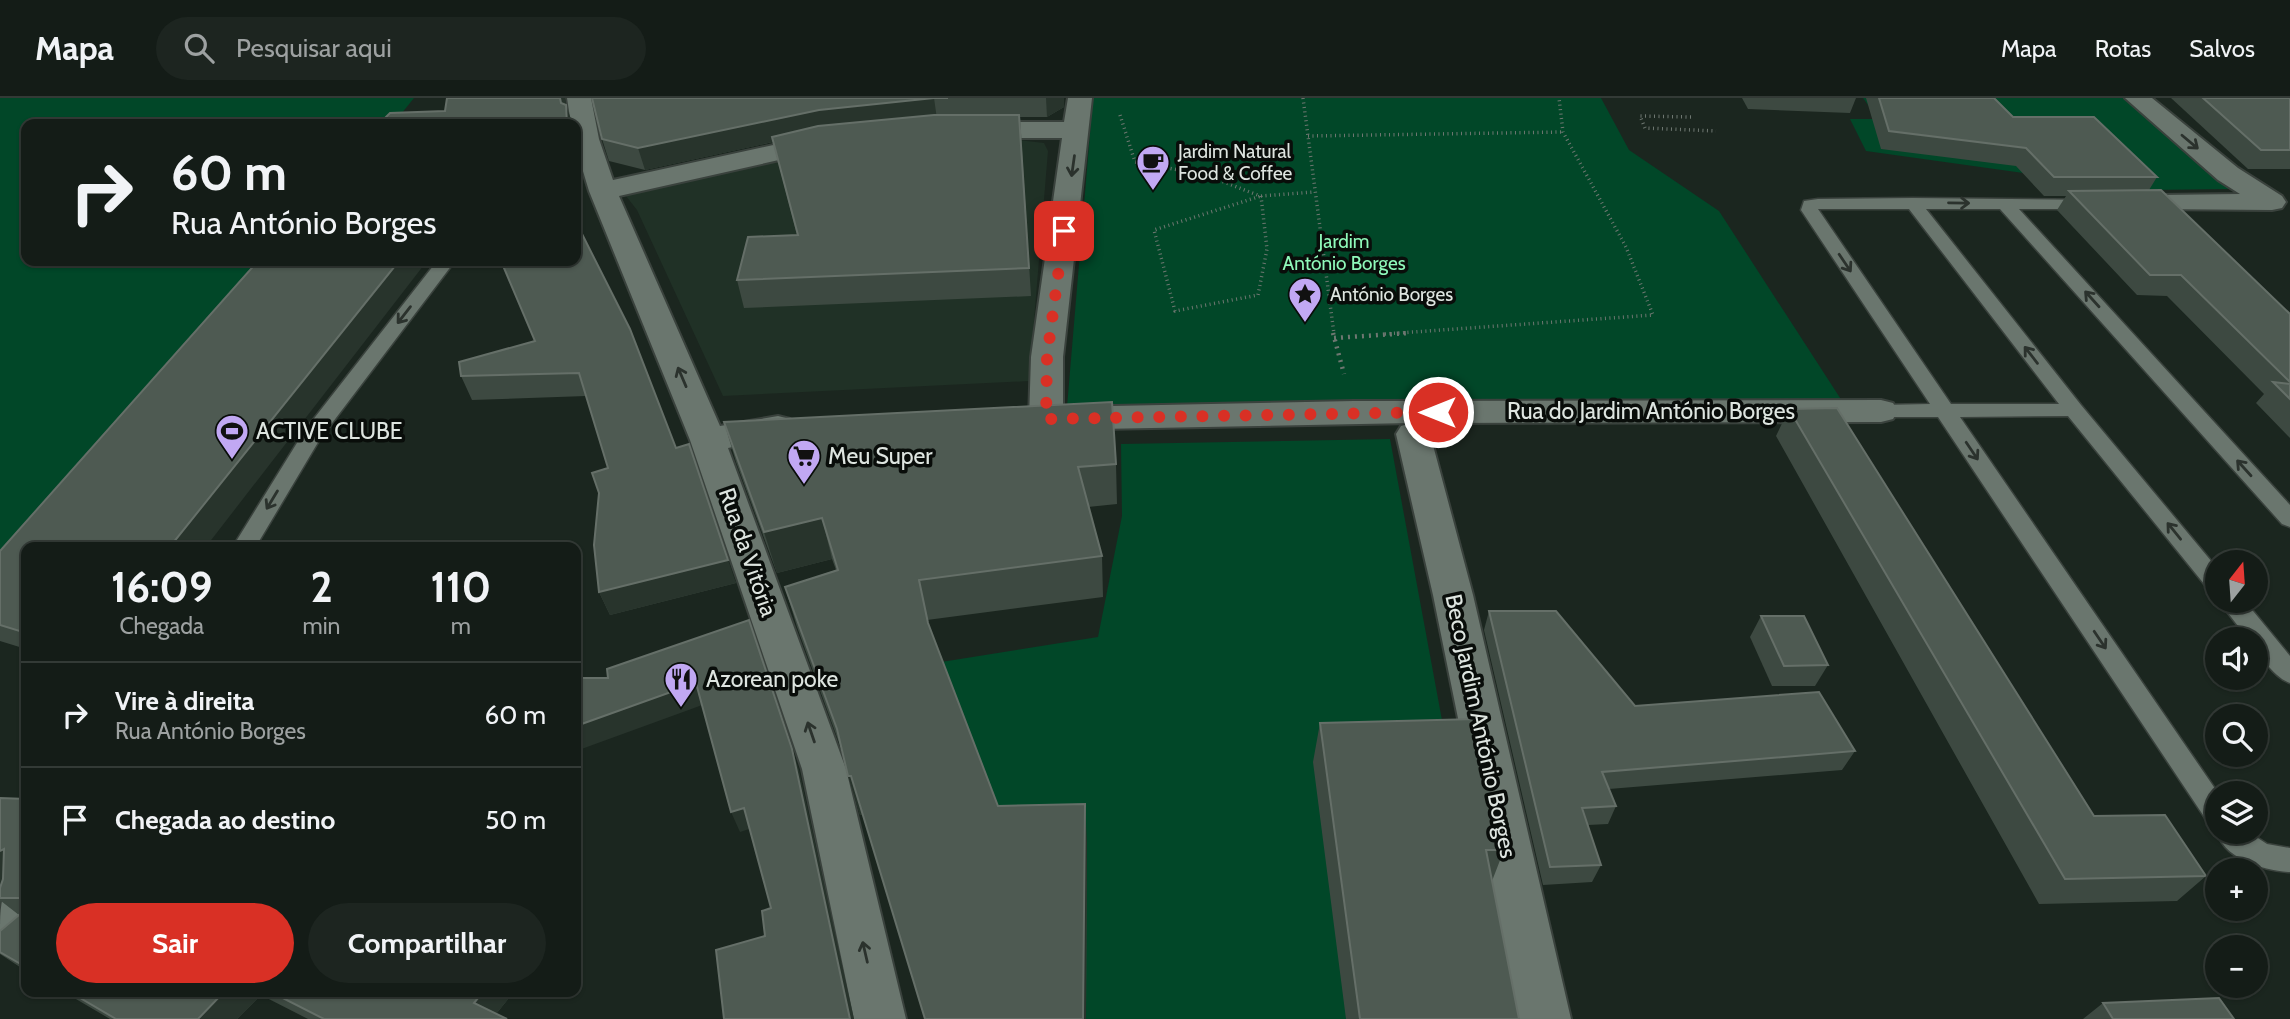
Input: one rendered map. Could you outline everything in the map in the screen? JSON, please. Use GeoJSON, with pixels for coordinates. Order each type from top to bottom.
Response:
{"type":"FeatureCollection","features":[{"type":"Feature","properties":{"kind":"street","name":"Rua da Vitória"},"geometry":{"type":"LineString","coordinates":[[579,98],[580,119]]}},
{"type":"Feature","properties":{"kind":"street"},"geometry":{"type":"LineString","coordinates":[[937,130],[1078,130],[1080,98]]}},
{"type":"Feature","properties":{"kind":"street"},"geometry":{"type":"LineString","coordinates":[[2137,98],[2228,174],[2280,204]]}},
{"type":"Feature","properties":{"kind":"street","name":"Rua do Jardim António Borges"},"geometry":{"type":"LineString","coordinates":[[1078,130],[1047,357],[1032,419],[1354,412],[1881,411]]}},
{"type":"Feature","properties":{"kind":"street"},"geometry":{"type":"LineString","coordinates":[[603,191],[823,142],[848,139]]}},
{"type":"Feature","properties":{"kind":"street","name":"Rua da Vitória"},"geometry":{"type":"LineString","coordinates":[[581,140],[708,440],[824,769],[880,1019]]}},
{"type":"Feature","properties":{"kind":"street"},"geometry":{"type":"LineString","coordinates":[[2189,232],[2152,203],[2280,204]]}},
{"type":"Feature","properties":{"kind":"street"},"geometry":{"type":"LineString","coordinates":[[708,440],[760,429],[812,425]]}},
{"type":"Feature","properties":{"kind":"street","name":"Beco Jardim António Borges"},"geometry":{"type":"LineString","coordinates":[[1413,434],[1452,595],[1545,1019]]}},
{"type":"Feature","properties":{"kind":"lane"},"geometry":{"type":"LineString","coordinates":[[1913,203],[2074,410],[2205,569]]}},
{"type":"Feature","properties":{"kind":"lane"},"geometry":{"type":"LineString","coordinates":[[2105,204],[1818,204],[1811,205],[1810,210],[2205,795]]}},
{"type":"Feature","properties":{"kind":"lane"},"geometry":{"type":"LineString","coordinates":[[2006,204],[2290,519]]}},
{"type":"Feature","properties":{"kind":"lane"},"geometry":{"type":"LineString","coordinates":[[247,542],[312,435],[442,266]]}},
{"type":"Feature","properties":{"kind":"lane"},"geometry":{"type":"LineString","coordinates":[[1881,411],[2074,410]]}},
{"type":"Feature","properties":{"kind":"lane"},"geometry":{"type":"LineString","coordinates":[[2241,613],[2290,673]]}},
{"type":"Feature","properties":{"kind":"lane"},"geometry":{"type":"LineString","coordinates":[[2245,844],[2256,853],[2277,860],[2290,860]]}},
{"type":"Feature","properties":{"kind":"lane"},"geometry":{"type":"LineString","coordinates":[[0,919],[21,891]]}},
{"type":"Feature","properties":{"kind":"path"},"geometry":{"type":"LineString","coordinates":[[1303,98],[1314,192],[1324,244],[1334,338],[1354,412]]}},
{"type":"Feature","properties":{"kind":"path"},"geometry":{"type":"LineString","coordinates":[[1334,338],[1653,315],[1626,247],[1563,132],[1559,98]]}},
{"type":"Feature","properties":{"kind":"path"},"geometry":{"type":"LineString","coordinates":[[1120,108],[1120,117],[1135,162],[1206,175],[1261,196]]}},
{"type":"Feature","properties":{"kind":"path"},"geometry":{"type":"LineString","coordinates":[[1691,117],[1640,116],[1645,128],[1717,131]]}},
{"type":"Feature","properties":{"kind":"path"},"geometry":{"type":"LineString","coordinates":[[1308,136],[1563,132]]}},
{"type":"Feature","properties":{"kind":"path"},"geometry":{"type":"LineString","coordinates":[[1261,196],[1267,249],[1258,295],[1175,311],[1154,229],[1261,196],[1314,192]]}},
{"type":"Feature","properties":{"kind":"shaded area"},"geometry":{"type":"Polygon","coordinates":[[[983,136],[1044,143],[1048,151],[1029,381],[723,396],[637,210],[626,196],[645,188],[823,153],[983,136]]]}},
{"type":"Feature","properties":{"kind":"green space"},"geometry":{"type":"Polygon","coordinates":[[[0,98],[414,98],[397,119],[21,119],[21,266],[270,266],[30,542],[21,542],[21,553],[0,577],[0,98]]]}},
{"type":"Feature","properties":{"kind":"green space","name":"Jardim António Borges"},"geometry":{"type":"Polygon","coordinates":[[[1093,98],[1601,98],[1629,150],[1719,211],[1844,404],[1067,407],[1093,98]]]}},
{"type":"Feature","properties":{"kind":"green space"},"geometry":{"type":"Polygon","coordinates":[[[1863,98],[2123,98],[2230,189],[2146,190],[1866,151],[1850,119],[1878,119],[1863,98]]]}},
{"type":"Feature","properties":{"kind":"green space"},"geometry":{"type":"Polygon","coordinates":[[[1390,439],[1449,758],[1346,1019],[1086,1019],[1004,843],[935,663],[1098,637],[1122,516],[1121,444],[1390,439]]]}},
{"type":"Feature","properties":{"kind":"building"},"geometry":{"type":"Polygon","coordinates":[[[447,98],[560,98],[561,103],[566,105],[567,119],[384,119],[390,113],[445,111],[447,98]]]}},
{"type":"Feature","properties":{"kind":"building"},"geometry":{"type":"Polygon","coordinates":[[[592,98],[934,98],[819,110],[638,148],[602,139],[592,98]]]}},
{"type":"Feature","properties":{"kind":"building"},"geometry":{"type":"Polygon","coordinates":[[[1879,98],[1994,98],[2013,117],[2094,117],[2157,177],[2054,177],[2026,148],[1889,131],[1879,98]]]}},
{"type":"Feature","properties":{"kind":"building"},"geometry":{"type":"Polygon","coordinates":[[[2203,98],[2290,98],[2290,150],[2261,150],[2203,98]]]}},
{"type":"Feature","properties":{"kind":"building"},"geometry":{"type":"Polygon","coordinates":[[[934,115],[1019,115],[1029,268],[737,280],[748,237],[798,235],[772,137],[818,126],[934,115]]]}},
{"type":"Feature","properties":{"kind":"building"},"geometry":{"type":"Polygon","coordinates":[[[2161,190],[2290,314],[2290,382],[2181,275],[2150,275],[2069,191],[2161,190]]]}},
{"type":"Feature","properties":{"kind":"building"},"geometry":{"type":"Polygon","coordinates":[[[581,232],[630,329],[676,448],[689,444],[728,560],[599,592],[594,545],[599,493],[592,473],[608,468],[579,373],[461,376],[459,362],[535,341],[503,266],[581,266],[581,232]]]}},
{"type":"Feature","properties":{"kind":"building"},"geometry":{"type":"Polygon","coordinates":[[[254,266],[395,266],[174,542],[21,542],[21,631],[0,625],[0,551],[254,266]]]}},
{"type":"Feature","properties":{"kind":"building"},"geometry":{"type":"Polygon","coordinates":[[[2273,382],[2290,384],[2290,399],[2273,382]]]}},
{"type":"Feature","properties":{"kind":"building"},"geometry":{"type":"Polygon","coordinates":[[[1112,402],[1116,464],[1078,467],[1102,556],[919,580],[928,623],[998,806],[1085,804],[1083,1019],[925,1019],[851,776],[848,776],[837,729],[785,587],[838,570],[822,518],[764,532],[724,422],[1112,402]]]}},
{"type":"Feature","properties":{"kind":"building"},"geometry":{"type":"Polygon","coordinates":[[[1837,408],[2094,816],[2165,815],[2205,876],[2065,879],[1789,409],[1837,408]]]}},
{"type":"Feature","properties":{"kind":"building"},"geometry":{"type":"Polygon","coordinates":[[[1489,611],[1556,611],[1635,706],[1819,692],[1855,751],[1602,772],[1616,806],[1582,808],[1601,865],[1550,867],[1489,611]]]}},
{"type":"Feature","properties":{"kind":"building"},"geometry":{"type":"Polygon","coordinates":[[[1761,616],[1804,616],[1828,665],[1784,666],[1761,616]]]}},
{"type":"Feature","properties":{"kind":"building"},"geometry":{"type":"Polygon","coordinates":[[[749,620],[792,749],[850,1019],[724,1019],[716,950],[765,936],[762,911],[771,908],[744,808],[731,812],[696,683],[581,724],[581,678],[608,678],[607,669],[749,620]]]}},
{"type":"Feature","properties":{"kind":"building"},"geometry":{"type":"Polygon","coordinates":[[[1476,719],[1504,850],[1486,850],[1519,1019],[1360,1019],[1320,723],[1476,719]]]}},
{"type":"Feature","properties":{"kind":"building"},"geometry":{"type":"Polygon","coordinates":[[[0,798],[21,799],[21,898],[0,898],[4,849],[0,851],[0,798]]]}},
{"type":"Feature","properties":{"kind":"building"},"geometry":{"type":"Polygon","coordinates":[[[21,913],[21,964],[0,952],[0,931],[21,913]]]}},
{"type":"Feature","properties":{"kind":"building"},"geometry":{"type":"Polygon","coordinates":[[[79,997],[219,997],[198,1019],[116,1019],[79,997]]]}},
{"type":"Feature","properties":{"kind":"building"},"geometry":{"type":"Polygon","coordinates":[[[281,997],[479,997],[474,1003],[507,1019],[324,1019],[281,997]]]}},
{"type":"Feature","properties":{"kind":"building"},"geometry":{"type":"Polygon","coordinates":[[[2219,998],[2234,1019],[2113,1019],[2103,1003],[2219,998]]]}},
{"type":"Feature","properties":{"kind":"place","name":"Jardim Natural Food & Coffee"},"geometry":{"type":"Point","coordinates":[1153,192]}},
{"type":"Feature","properties":{"kind":"place","name":"António Borges"},"geometry":{"type":"Point","coordinates":[1305,324]}},
{"type":"Feature","properties":{"kind":"place","name":"ACTIVE CLUBE"},"geometry":{"type":"Point","coordinates":[232,461]}},
{"type":"Feature","properties":{"kind":"place","name":"Meu Super"},"geometry":{"type":"Point","coordinates":[804,486]}},
{"type":"Feature","properties":{"kind":"place","name":"Azorean poke"},"geometry":{"type":"Point","coordinates":[681,709]}},
{"type":"Feature","properties":{"kind":"route"},"geometry":{"type":"LineString","coordinates":[[1064,231],[1047,357],[1046,419],[1438,412]]}}]}
